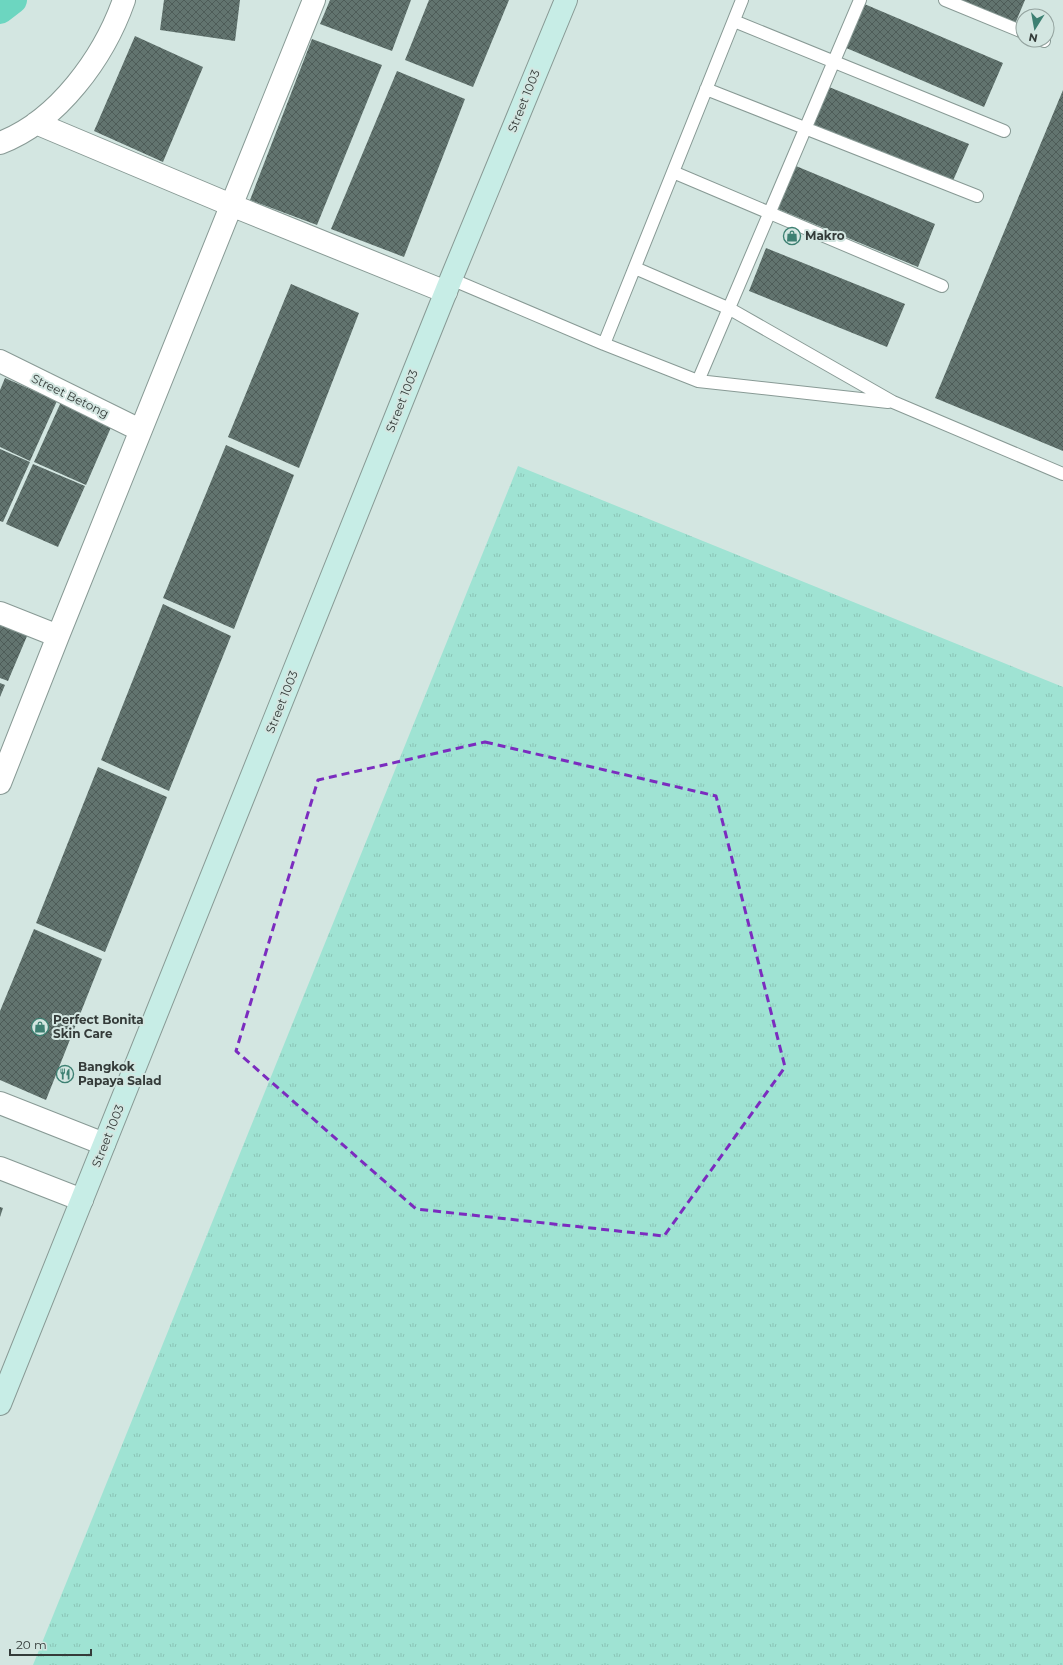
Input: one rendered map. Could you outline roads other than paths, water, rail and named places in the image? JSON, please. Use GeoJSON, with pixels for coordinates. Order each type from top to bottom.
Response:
{"type":"FeatureCollection","features":[{"type":"Feature","properties":{"kind":"main road","name":"Street 1003"},"geometry":{"type":"LineString","coordinates":[[0,1404],[449,286],[566,0]]}},
{"type":"Feature","properties":{"kind":"street"},"geometry":{"type":"LineString","coordinates":[[0,143],[36,123],[58,105],[81,78],[102,49],[119,16],[124,0]]}},
{"type":"Feature","properties":{"kind":"street"},"geometry":{"type":"LineString","coordinates":[[0,783],[230,205],[314,0]]}},
{"type":"Feature","properties":{"kind":"street"},"geometry":{"type":"LineString","coordinates":[[36,123],[230,205],[449,286]]}},
{"type":"Feature","properties":{"kind":"street","name":"Street Betong"},"geometry":{"type":"LineString","coordinates":[[0,361],[140,430]]}},
{"type":"Feature","properties":{"kind":"street"},"geometry":{"type":"LineString","coordinates":[[0,613],[58,636]]}},
{"type":"Feature","properties":{"kind":"street"},"geometry":{"type":"LineString","coordinates":[[0,1103],[104,1144]]}},
{"type":"Feature","properties":{"kind":"street"},"geometry":{"type":"LineString","coordinates":[[0,1168],[82,1200]]}},
{"type":"Feature","properties":{"kind":"lane"},"geometry":{"type":"LineString","coordinates":[[604,344],[742,0]]}},
{"type":"Feature","properties":{"kind":"lane"},"geometry":{"type":"LineString","coordinates":[[698,381],[771,213],[805,128],[860,0]]}},
{"type":"Feature","properties":{"kind":"lane"},"geometry":{"type":"LineString","coordinates":[[945,0],[1015,29]]}},
{"type":"Feature","properties":{"kind":"lane"},"geometry":{"type":"LineString","coordinates":[[734,21],[1004,131]]}},
{"type":"Feature","properties":{"kind":"lane"},"geometry":{"type":"LineString","coordinates":[[706,89],[977,196]]}},
{"type":"Feature","properties":{"kind":"lane"},"geometry":{"type":"LineString","coordinates":[[673,172],[942,286]]}},
{"type":"Feature","properties":{"kind":"lane"},"geometry":{"type":"LineString","coordinates":[[634,268],[730,309],[893,402],[1063,474]]}},
{"type":"Feature","properties":{"kind":"lane"},"geometry":{"type":"LineString","coordinates":[[449,286],[698,381],[893,402]]}},
{"type":"Feature","properties":{"kind":"waterway"},"geometry":{"type":"LineString","coordinates":[[0,10],[13,0]]}},
{"type":"Feature","properties":{"kind":"place","name":"Makro"},"geometry":{"type":"Point","coordinates":[792,236]}},
{"type":"Feature","properties":{"kind":"place","name":"Perfect Bonita Skin Care"},"geometry":{"type":"Point","coordinates":[40,1027]}},
{"type":"Feature","properties":{"kind":"place","name":"Bangkok Papaya Salad"},"geometry":{"type":"Point","coordinates":[65,1074]}}]}
